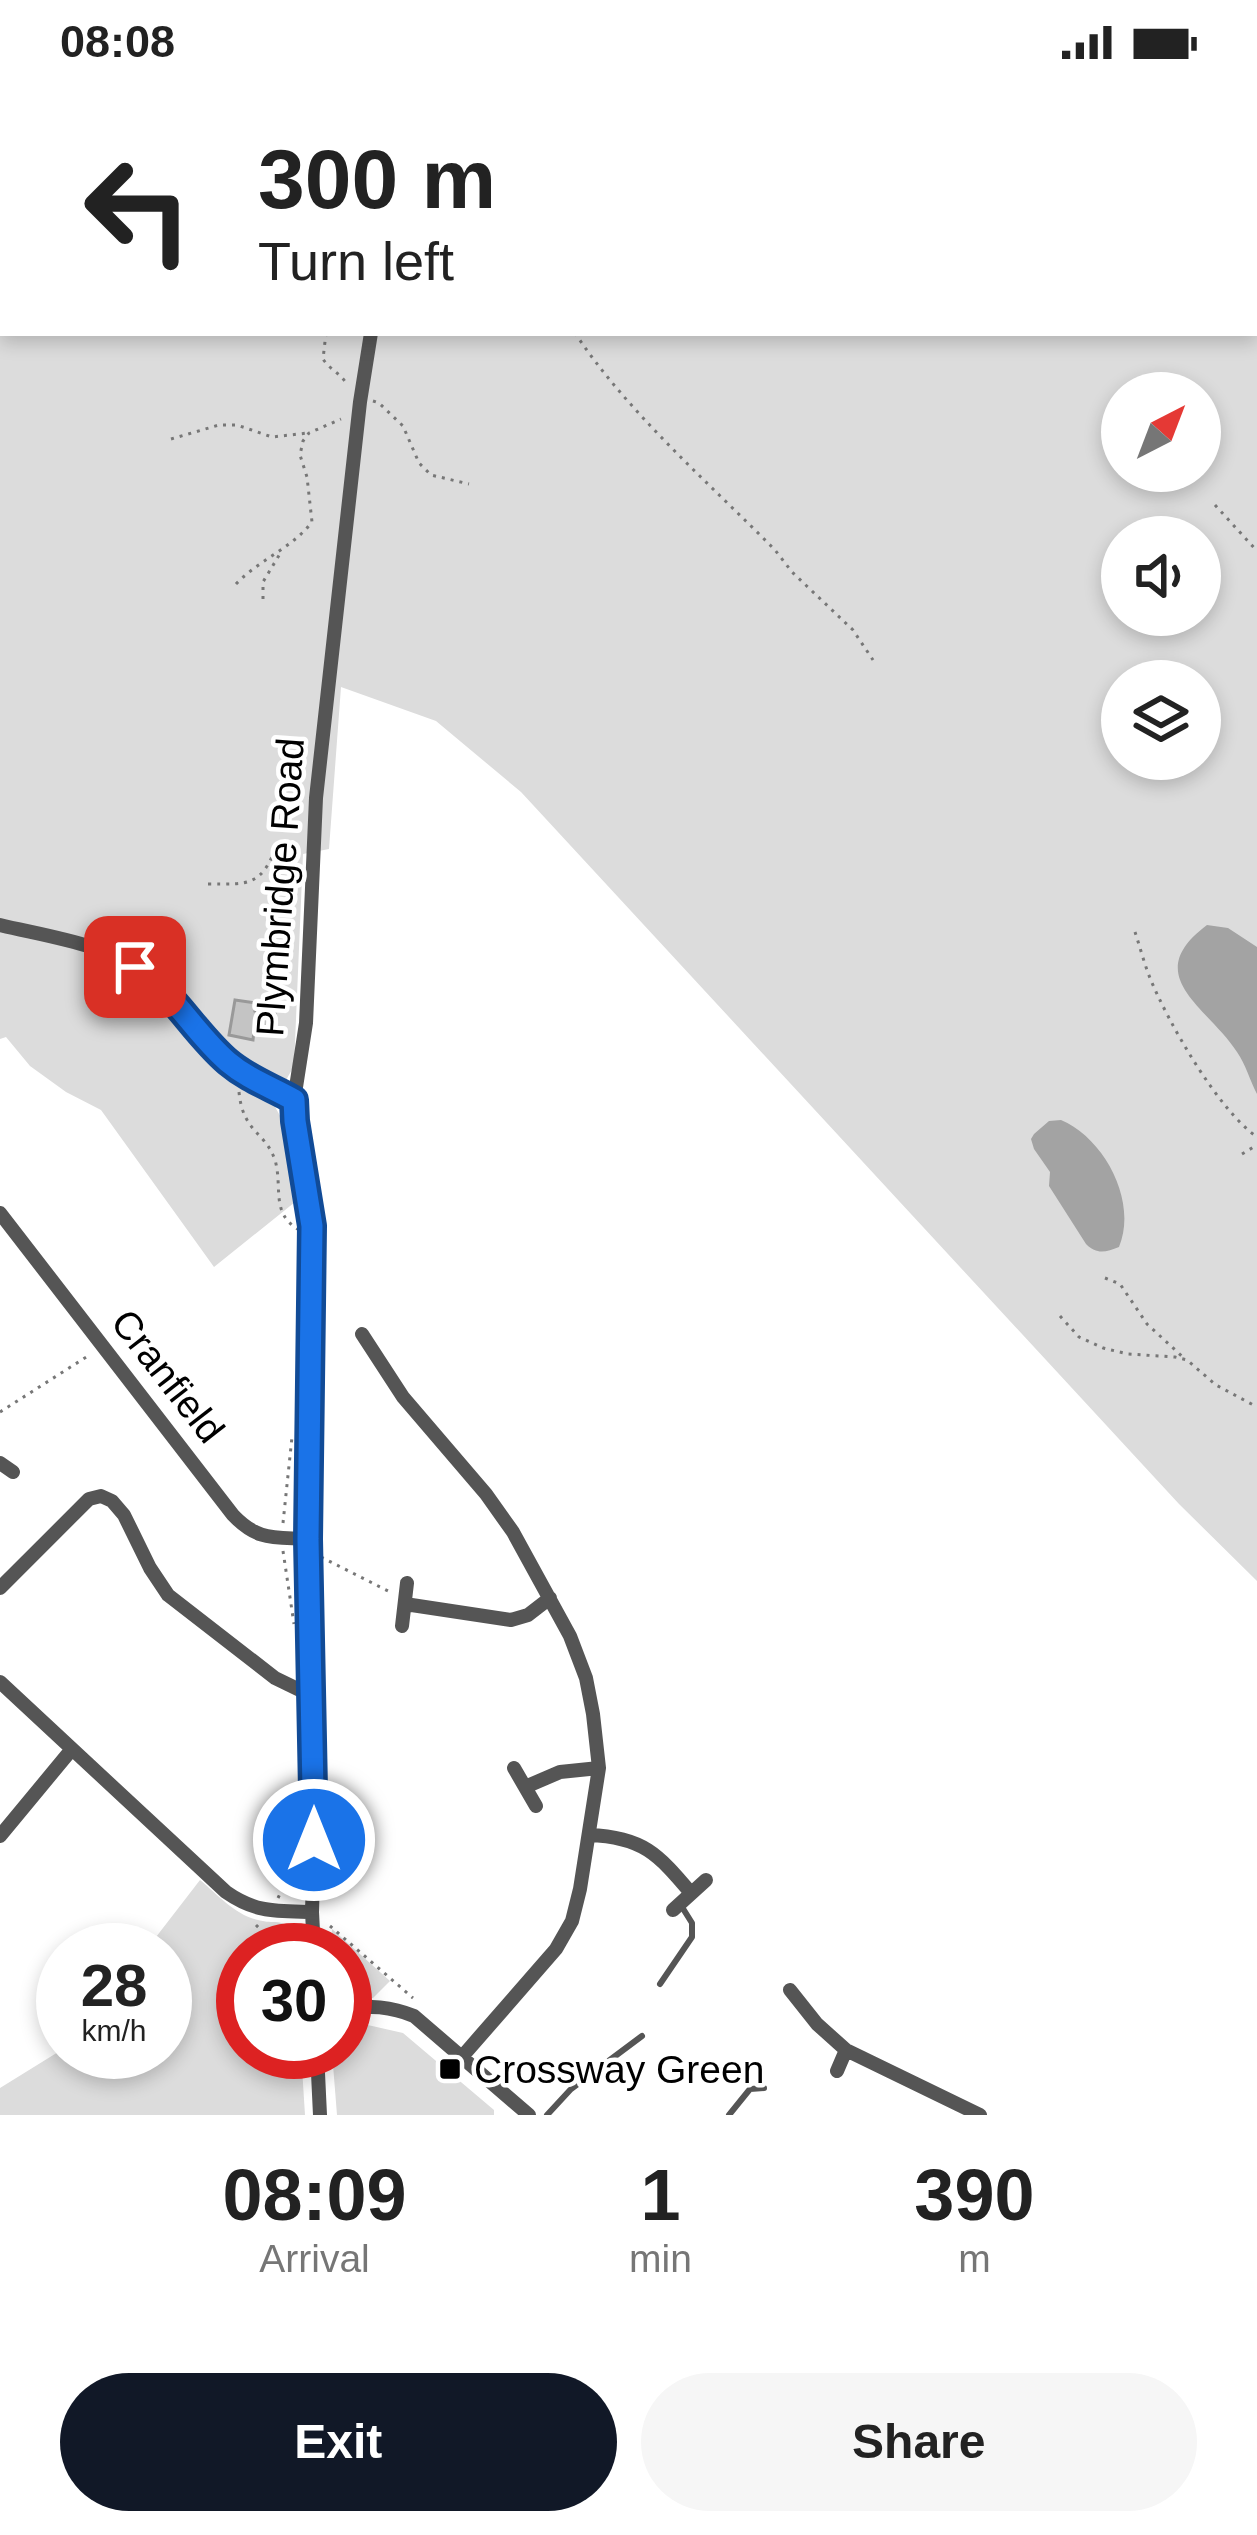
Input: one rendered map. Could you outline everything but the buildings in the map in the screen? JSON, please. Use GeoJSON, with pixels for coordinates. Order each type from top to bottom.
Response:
{"type":"FeatureCollection","features":[{"type":"Feature","properties":{"kind":"street","name":"Plymbridge Road"},"geometry":{"type":"LineString","coordinates":[[312,1923],[308,1545],[312,1234],[294,1100],[306,1023],[316,798],[371,336]]}},
{"type":"Feature","properties":{"kind":"street"},"geometry":{"type":"LineString","coordinates":[[0,926],[91,947],[135,967],[243,1073],[294,1100]]}},
{"type":"Feature","properties":{"kind":"street","name":"Cranfield"},"geometry":{"type":"LineString","coordinates":[[0,1213],[233,1515],[249,1532],[308,1545]]}},
{"type":"Feature","properties":{"kind":"street"},"geometry":{"type":"LineString","coordinates":[[362,1334],[403,1397],[513,1532],[570,1636],[593,1714],[598,1768],[572,1921],[556,1949],[461,2058]]}},
{"type":"Feature","properties":{"kind":"street"},"geometry":{"type":"LineString","coordinates":[[0,1588],[89,1499],[101,1496],[124,1515],[167,1595],[275,1678],[310,1695]]}},
{"type":"Feature","properties":{"kind":"street"},"geometry":{"type":"LineString","coordinates":[[403,1626],[407,1583]]}},
{"type":"Feature","properties":{"kind":"street"},"geometry":{"type":"LineString","coordinates":[[405,1604],[511,1620],[528,1615],[550,1598]]}},
{"type":"Feature","properties":{"kind":"street"},"geometry":{"type":"LineString","coordinates":[[0,1682],[242,1904],[312,1915]]}},
{"type":"Feature","properties":{"kind":"street"},"geometry":{"type":"LineString","coordinates":[[0,1836],[72,1749]]}},
{"type":"Feature","properties":{"kind":"street"},"geometry":{"type":"LineString","coordinates":[[514,1768],[536,1806]]}},
{"type":"Feature","properties":{"kind":"street"},"geometry":{"type":"LineString","coordinates":[[525,1787],[560,1772],[598,1768]]}},
{"type":"Feature","properties":{"kind":"street"},"geometry":{"type":"LineString","coordinates":[[589,1835],[617,1836],[644,1845],[665,1863],[681,1902],[706,1880]]}},
{"type":"Feature","properties":{"kind":"street"},"geometry":{"type":"LineString","coordinates":[[790,1990],[846,2050],[980,2115]]}},
{"type":"Feature","properties":{"kind":"street"},"geometry":{"type":"LineString","coordinates":[[372,2006],[414,2016],[529,2115]]}},
{"type":"Feature","properties":{"kind":"street"},"geometry":{"type":"LineString","coordinates":[[836,2072],[846,2050]]}},
{"type":"Feature","properties":{"kind":"street"},"geometry":{"type":"LineString","coordinates":[[318,2079],[320,2115]]}},
{"type":"Feature","properties":{"kind":"lane"},"geometry":{"type":"LineString","coordinates":[[659,1984],[692,1937],[692,1923],[681,1902]]}},
{"type":"Feature","properties":{"kind":"lane"},"geometry":{"type":"LineString","coordinates":[[547,2115],[571,2089],[642,2036]]}},
{"type":"Feature","properties":{"kind":"lane"},"geometry":{"type":"LineString","coordinates":[[728,2115],[750,2089],[764,2088]]}},
{"type":"Feature","properties":{"kind":"path"},"geometry":{"type":"LineString","coordinates":[[326,336],[323,359],[344,378],[349,398]]}},
{"type":"Feature","properties":{"kind":"path"},"geometry":{"type":"LineString","coordinates":[[577,336],[640,413],[853,630],[873,660]]}},
{"type":"Feature","properties":{"kind":"path"},"geometry":{"type":"LineString","coordinates":[[171,439],[219,425],[237,425],[272,436],[309,433]]}},
{"type":"Feature","properties":{"kind":"path"},"geometry":{"type":"LineString","coordinates":[[1215,505],[1257,551]]}},
{"type":"Feature","properties":{"kind":"path"},"geometry":{"type":"LineString","coordinates":[[263,599],[263,582],[282,550]]}},
{"type":"Feature","properties":{"kind":"path"},"geometry":{"type":"LineString","coordinates":[[208,884],[253,881],[263,874],[277,845]]}},
{"type":"Feature","properties":{"kind":"path"},"geometry":{"type":"LineString","coordinates":[[1135,932],[1150,979],[1182,1038],[1228,1110],[1257,1138]]}},
{"type":"Feature","properties":{"kind":"path"},"geometry":{"type":"LineString","coordinates":[[243,1073],[241,1108],[246,1123],[274,1159],[279,1208],[295,1229],[312,1234]]}},
{"type":"Feature","properties":{"kind":"path"},"geometry":{"type":"LineString","coordinates":[[1242,1154],[1257,1145]]}},
{"type":"Feature","properties":{"kind":"path"},"geometry":{"type":"LineString","coordinates":[[1106,1278],[1120,1284],[1147,1324],[1216,1385],[1257,1407]]}},
{"type":"Feature","properties":{"kind":"path"},"geometry":{"type":"LineString","coordinates":[[1060,1316],[1079,1337],[1103,1348],[1187,1360]]}},
{"type":"Feature","properties":{"kind":"path"},"geometry":{"type":"LineString","coordinates":[[0,1412],[103,1346]]}},
{"type":"Feature","properties":{"kind":"path"},"geometry":{"type":"LineString","coordinates":[[281,1538],[293,1624]]}},
{"type":"Feature","properties":{"kind":"path"},"geometry":{"type":"LineString","coordinates":[[308,1545],[375,1585]]}},
{"type":"Feature","properties":{"kind":"path"},"geometry":{"type":"LineString","coordinates":[[272,1911],[303,1845],[314,1840]]}},
{"type":"Feature","properties":{"kind":"path"},"geometry":{"type":"LineString","coordinates":[[242,1904],[255,1923]]}},
{"type":"Feature","properties":{"kind":"path"},"geometry":{"type":"LineString","coordinates":[[312,1915],[336,1929],[424,2008],[426,2026]]}},
{"type":"Feature","properties":{"kind":"shaded area"},"geometry":{"type":"Polygon","coordinates":[[[0,336],[1257,336],[1257,1581],[1179,1504],[521,792],[436,721],[341,687],[329,849],[303,854],[294,1066],[273,1103],[285,1125],[305,1194],[214,1267],[101,1110],[30,1066],[6,1037],[0,1039],[0,336]]]}},
{"type":"Feature","properties":{"kind":"shaded area"},"geometry":{"type":"Polygon","coordinates":[[[1207,925],[1228,928],[1257,947],[1257,1094],[1237,1052],[1196,1005],[1179,975],[1179,960],[1188,943],[1207,925]]]}},
{"type":"Feature","properties":{"kind":"shaded area"},"geometry":{"type":"Polygon","coordinates":[[[1061,1120],[1091,1141],[1113,1173],[1124,1210],[1119,1247],[1102,1252],[1086,1244],[1049,1186],[1050,1172],[1031,1139],[1049,1121],[1061,1120]]]}},
{"type":"Feature","properties":{"kind":"shaded area"},"geometry":{"type":"Polygon","coordinates":[[[200,1880],[242,1914],[277,1923],[216,1923],[216,2079],[303,2079],[305,2115],[0,2115],[0,2088],[36,2066],[36,2079],[192,2079],[192,1923],[167,1923],[200,1880]]]}},
{"type":"Feature","properties":{"kind":"shaded area"},"geometry":{"type":"Polygon","coordinates":[[[372,1965],[390,1981],[372,1998],[372,1965]]]}},
{"type":"Feature","properties":{"kind":"shaded area"},"geometry":{"type":"Polygon","coordinates":[[[372,2026],[403,2033],[494,2110],[494,2115],[337,2115],[334,2079],[372,2079],[372,2026]]]}},
{"type":"Feature","properties":{"kind":"place","name":"Crossway Green"},"geometry":{"type":"Point","coordinates":[450,2069]}},
{"type":"Feature","properties":{"kind":"route"},"geometry":{"type":"LineString","coordinates":[[135,967],[164,991],[228,1063],[294,1100],[312,1226],[308,1539],[314,1840]]}}]}
